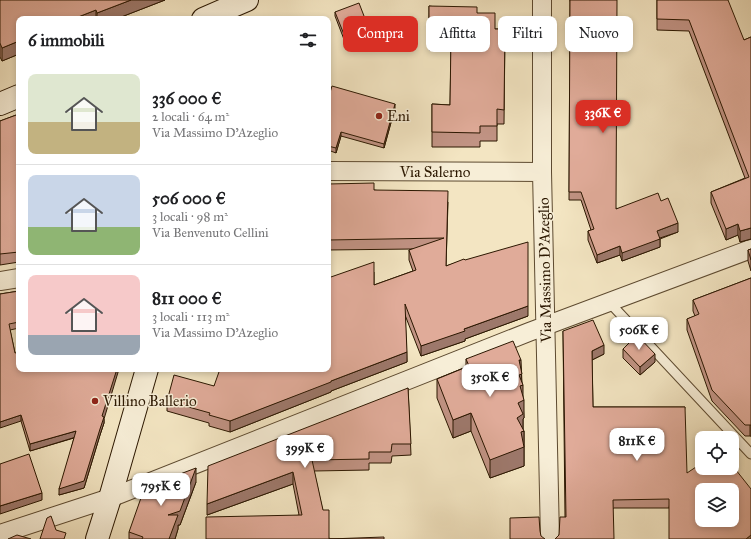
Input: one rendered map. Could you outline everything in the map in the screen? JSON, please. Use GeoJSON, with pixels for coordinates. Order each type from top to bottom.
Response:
{"type":"FeatureCollection","features":[{"type":"Feature","properties":{"kind":"street"},"geometry":{"type":"LineString","coordinates":[[210,16],[247,0]]}},
{"type":"Feature","properties":{"kind":"street"},"geometry":{"type":"LineString","coordinates":[[244,16],[247,0]]}},
{"type":"Feature","properties":{"kind":"street","name":"Via Massimo D'Azeglio"},"geometry":{"type":"LineString","coordinates":[[542,0],[542,172],[550,539]]}},
{"type":"Feature","properties":{"kind":"street"},"geometry":{"type":"LineString","coordinates":[[0,104],[16,97]]}},
{"type":"Feature","properties":{"kind":"street","name":"Via Salerno"},"geometry":{"type":"LineString","coordinates":[[331,171],[542,172]]}},
{"type":"Feature","properties":{"kind":"street"},"geometry":{"type":"LineString","coordinates":[[0,534],[110,498],[546,326],[751,249]]}},
{"type":"Feature","properties":{"kind":"street"},"geometry":{"type":"LineString","coordinates":[[0,281],[16,278]]}},
{"type":"Feature","properties":{"kind":"street"},"geometry":{"type":"LineString","coordinates":[[97,539],[146,372]]}},
{"type":"Feature","properties":{"kind":"lane"},"geometry":{"type":"LineString","coordinates":[[610,303],[751,454]]}},
{"type":"Feature","properties":{"kind":"building"},"geometry":{"type":"Polygon","coordinates":[[[0,0],[131,0],[97,13],[96,10],[81,16],[16,16],[16,42],[2,48],[0,43],[0,0]]]}},
{"type":"Feature","properties":{"kind":"building"},"geometry":{"type":"Polygon","coordinates":[[[570,0],[617,0],[617,16],[570,16],[570,0]]]}},
{"type":"Feature","properties":{"kind":"building"},"geometry":{"type":"Polygon","coordinates":[[[657,0],[728,0],[744,40],[751,37],[751,228],[740,231],[738,224],[726,229],[711,192],[749,177],[689,20],[657,19],[657,0]]]}},
{"type":"Feature","properties":{"kind":"building"},"geometry":{"type":"Polygon","coordinates":[[[359,3],[364,16],[343,16],[343,32],[335,12],[359,3]]]}},
{"type":"Feature","properties":{"kind":"building"},"geometry":{"type":"Polygon","coordinates":[[[429,6],[477,7],[477,13],[495,13],[495,29],[498,29],[498,52],[505,52],[504,110],[497,109],[497,126],[480,126],[480,133],[432,132],[432,104],[450,105],[451,52],[490,52],[490,16],[429,16],[429,6]]]}},
{"type":"Feature","properties":{"kind":"building"},"geometry":{"type":"Polygon","coordinates":[[[570,52],[617,52],[616,209],[658,193],[661,201],[668,198],[678,223],[657,231],[660,239],[622,253],[620,246],[597,255],[588,231],[594,229],[581,192],[569,192],[570,52]]]}},
{"type":"Feature","properties":{"kind":"building"},"geometry":{"type":"Polygon","coordinates":[[[332,86],[395,104],[384,144],[341,132],[336,148],[331,147],[332,86]]]}},
{"type":"Feature","properties":{"kind":"building"},"geometry":{"type":"Polygon","coordinates":[[[16,115],[16,252],[0,254],[0,121],[16,115]]]}},
{"type":"Feature","properties":{"kind":"building"},"geometry":{"type":"Polygon","coordinates":[[[374,183],[374,190],[448,191],[446,266],[464,259],[465,260],[528,242],[528,306],[464,329],[465,331],[421,346],[405,304],[407,352],[230,421],[209,415],[210,413],[167,401],[174,375],[214,386],[219,372],[331,372],[331,277],[374,262],[374,285],[416,270],[409,250],[444,238],[331,240],[331,184],[374,183]]]}},
{"type":"Feature","properties":{"kind":"building"},"geometry":{"type":"Polygon","coordinates":[[[751,249],[751,260],[748,250],[751,249]]]}},
{"type":"Feature","properties":{"kind":"building"},"geometry":{"type":"Polygon","coordinates":[[[751,278],[751,425],[745,425],[712,390],[687,319],[699,314],[693,300],[751,278]]]}},
{"type":"Feature","properties":{"kind":"building"},"geometry":{"type":"Polygon","coordinates":[[[16,291],[16,323],[9,324],[16,353],[16,372],[116,372],[84,481],[59,489],[76,431],[30,444],[21,415],[0,422],[0,294],[16,291]]]}},
{"type":"Feature","properties":{"kind":"building"},"geometry":{"type":"Polygon","coordinates":[[[593,320],[604,345],[592,351],[593,407],[685,407],[687,473],[695,468],[695,475],[739,474],[751,489],[751,535],[746,539],[669,539],[669,499],[613,500],[614,539],[555,539],[559,535],[560,517],[566,517],[563,331],[593,320]]]}},
{"type":"Feature","properties":{"kind":"building"},"geometry":{"type":"Polygon","coordinates":[[[637,335],[655,354],[640,367],[623,349],[637,335]]]}},
{"type":"Feature","properties":{"kind":"building"},"geometry":{"type":"Polygon","coordinates":[[[513,341],[521,360],[519,360],[522,374],[519,375],[523,385],[520,386],[524,400],[518,403],[523,414],[517,418],[524,431],[521,432],[524,447],[490,460],[471,413],[453,420],[437,379],[469,366],[466,359],[513,341]]]}},
{"type":"Feature","properties":{"kind":"building"},"geometry":{"type":"Polygon","coordinates":[[[408,388],[411,444],[392,444],[391,452],[369,452],[369,459],[312,460],[323,510],[329,510],[329,539],[206,539],[206,517],[302,515],[293,472],[207,504],[208,466],[408,388]]]}},
{"type":"Feature","properties":{"kind":"building"},"geometry":{"type":"Polygon","coordinates":[[[29,454],[42,493],[0,506],[0,464],[29,454]]]}},
{"type":"Feature","properties":{"kind":"building"},"geometry":{"type":"Polygon","coordinates":[[[196,468],[180,511],[168,515],[178,515],[169,539],[142,539],[143,537],[129,532],[142,495],[151,485],[196,468]]]}},
{"type":"Feature","properties":{"kind":"building"},"geometry":{"type":"Polygon","coordinates":[[[51,516],[56,530],[66,533],[64,539],[40,539],[47,518],[51,516]]]}},
{"type":"Feature","properties":{"kind":"building"},"geometry":{"type":"Polygon","coordinates":[[[539,517],[541,536],[545,539],[510,539],[510,518],[539,517]]]}},
{"type":"Feature","properties":{"kind":"building"},"geometry":{"type":"Polygon","coordinates":[[[17,535],[31,539],[8,539],[17,535]]]}},
{"type":"Feature","properties":{"kind":"building"},"geometry":{"type":"Polygon","coordinates":[[[384,537],[384,539],[329,539],[384,537]]]}},
{"type":"Feature","properties":{"kind":"place","name":"Eni"},"geometry":{"type":"Point","coordinates":[379,116]}},
{"type":"Feature","properties":{"kind":"place","name":"Villino Ballerio"},"geometry":{"type":"Point","coordinates":[95,401]}}]}
